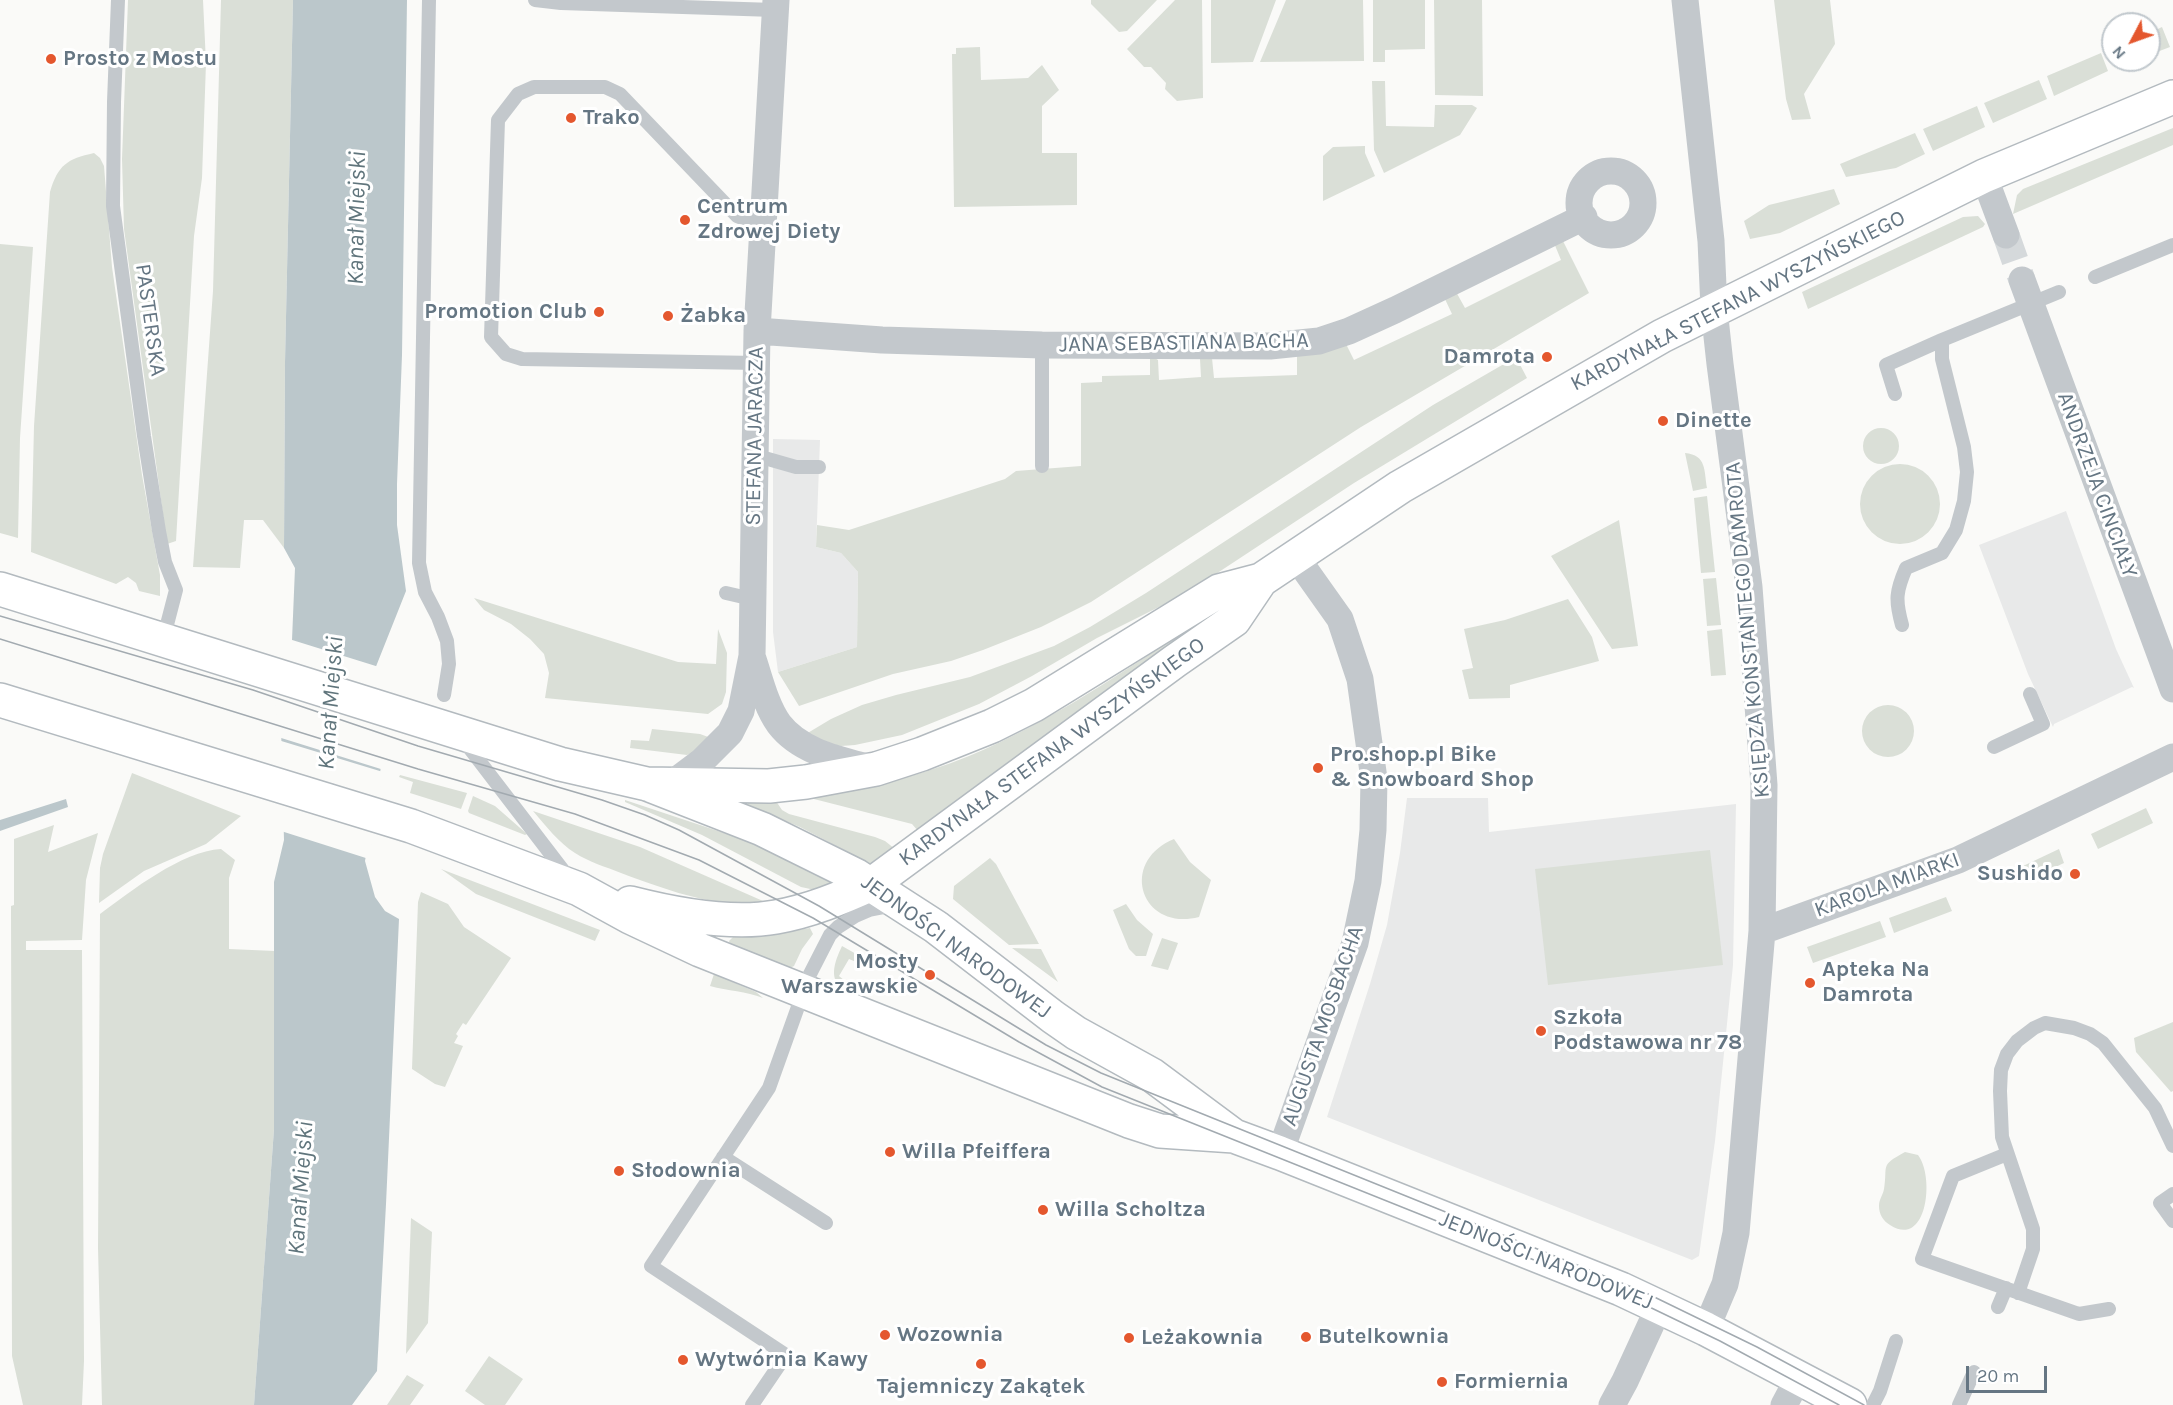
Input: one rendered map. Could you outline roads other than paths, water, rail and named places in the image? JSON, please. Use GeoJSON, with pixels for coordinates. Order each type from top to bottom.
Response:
{"type":"FeatureCollection","features":[{"type":"Feature","properties":{"kind":"main road","name":"KARDYNAŁA STEFANA WYSZYŃSKIEGO"},"geometry":{"type":"LineString","coordinates":[[658,785],[769,786],[806,782],[876,769],[922,754],[992,726],[1034,705],[1219,591],[1261,580],[1400,487],[1587,378],[1714,309],[1984,176],[2173,97]]}},
{"type":"Feature","properties":{"kind":"main road","name":"KARDYNAŁA STEFANA WYSZYŃSKIEGO"},"geometry":{"type":"LineString","coordinates":[[579,889],[661,910],[747,919],[776,917],[819,906],[872,884],[1234,620],[1261,580]]}},
{"type":"Feature","properties":{"kind":"main road","name":"JEDNOŚCI NARODOWEJ"},"geometry":{"type":"LineString","coordinates":[[0,589],[560,764],[658,785],[762,829],[872,884],[936,927],[1053,1017],[1076,1033],[1152,1075],[1234,1136],[1621,1289],[1706,1329],[1791,1391],[1850,1405]]}},
{"type":"Feature","properties":{"kind":"main road","name":"JEDNOŚCI NARODOWEJ"},"geometry":{"type":"LineString","coordinates":[[0,700],[411,826],[579,889],[684,943],[803,992],[1150,1128],[1187,1134],[1234,1136]]}},
{"type":"Feature","properties":{"kind":"street","name":"KSIĘDZA KONSTANTEGO DAMROTA"},"geometry":{"type":"LineString","coordinates":[[1685,0],[1712,241],[1714,309],[1749,587],[1764,785],[1762,931],[1735,1241],[1723,1291],[1706,1329]]}},
{"type":"Feature","properties":{"kind":"street","name":"STEFANA JARACZA"},"geometry":{"type":"LineString","coordinates":[[775,5],[757,332],[754,455],[739,596],[752,656],[778,723],[795,740],[829,756],[876,769]]}},
{"type":"Feature","properties":{"kind":"street"},"geometry":{"type":"LineString","coordinates":[[1984,176],[2006,236]]}},
{"type":"Feature","properties":{"kind":"street","name":"JANA SEBASTIANA BACHA"},"geometry":{"type":"LineString","coordinates":[[757,332],[882,340],[1042,345],[1270,346],[1319,341],[1349,331],[1395,310],[1584,218]]}},
{"type":"Feature","properties":{"kind":"street","name":"ANDRZEJA CINCIAŁY"},"geometry":{"type":"LineString","coordinates":[[2026,291],[2173,689]]}},
{"type":"Feature","properties":{"kind":"street","name":"AUGUSTA MOSBACHA"},"geometry":{"type":"LineString","coordinates":[[1280,1153],[1355,943],[1371,861],[1374,779],[1360,680],[1340,619],[1296,557]]}},
{"type":"Feature","properties":{"kind":"street","name":"STEFANA JARACZA"},"geometry":{"type":"LineString","coordinates":[[658,785],[702,760],[730,733],[741,711],[752,656]]}},
{"type":"Feature","properties":{"kind":"street","name":"KAROLA MIARKI"},"geometry":{"type":"LineString","coordinates":[[1762,931],[1958,860],[2173,757]]}},
{"type":"Feature","properties":{"kind":"street"},"geometry":{"type":"LineString","coordinates":[[1612,1405],[1626,1381],[1659,1307]]}},
{"type":"Feature","properties":{"kind":"lane","name":"PASTERSKA"},"geometry":{"type":"LineString","coordinates":[[118,0],[113,206],[142,425],[159,531],[165,562],[176,590],[163,640]]}},
{"type":"Feature","properties":{"kind":"lane"},"geometry":{"type":"LineString","coordinates":[[429,0],[419,563],[425,592],[447,641],[449,664],[444,695]]}},
{"type":"Feature","properties":{"kind":"lane"},"geometry":{"type":"LineString","coordinates":[[535,0],[561,3],[775,5]]}},
{"type":"Feature","properties":{"kind":"lane"},"geometry":{"type":"LineString","coordinates":[[757,363],[522,359],[506,354],[491,337],[498,120],[518,93],[534,87],[604,87],[620,94],[737,216],[764,227]]}},
{"type":"Feature","properties":{"kind":"lane"},"geometry":{"type":"LineString","coordinates":[[2095,277],[2173,246]]}},
{"type":"Feature","properties":{"kind":"lane"},"geometry":{"type":"LineString","coordinates":[[1895,394],[1886,365],[1942,340],[2026,291],[2059,291]]}},
{"type":"Feature","properties":{"kind":"lane"},"geometry":{"type":"LineString","coordinates":[[1902,625],[1898,610],[1897,588],[1906,568],[1942,553],[1956,530],[1964,501],[1967,472],[1965,447],[1942,360],[1942,340]]}},
{"type":"Feature","properties":{"kind":"lane"},"geometry":{"type":"LineString","coordinates":[[1042,345],[1042,466]]}},
{"type":"Feature","properties":{"kind":"lane"},"geometry":{"type":"LineString","coordinates":[[754,455],[796,467],[819,467]]}},
{"type":"Feature","properties":{"kind":"lane"},"geometry":{"type":"LineString","coordinates":[[1994,747],[2043,724],[2030,694]]}},
{"type":"Feature","properties":{"kind":"lane"},"geometry":{"type":"LineString","coordinates":[[457,732],[579,889]]}},
{"type":"Feature","properties":{"kind":"lane"},"geometry":{"type":"LineString","coordinates":[[752,1405],[786,1355],[651,1266],[769,1088],[803,992],[818,956],[830,935],[838,927],[869,910],[901,903]]}},
{"type":"Feature","properties":{"kind":"lane"},"geometry":{"type":"LineString","coordinates":[[1998,1307],[2012,1291],[2033,1249],[2033,1229],[2002,1137],[2001,1070],[2007,1054],[2017,1041],[2045,1023],[2074,1028],[2090,1034],[2103,1044],[2155,1108],[2173,1146]]}},
{"type":"Feature","properties":{"kind":"lane"},"geometry":{"type":"LineString","coordinates":[[2007,1154],[1953,1176],[1922,1259],[2079,1314],[2109,1310]]}},
{"type":"Feature","properties":{"kind":"lane"},"geometry":{"type":"LineString","coordinates":[[723,1157],[826,1223]]}},
{"type":"Feature","properties":{"kind":"lane"},"geometry":{"type":"LineString","coordinates":[[2173,1194],[2160,1203],[2173,1221]]}},
{"type":"Feature","properties":{"kind":"lane"},"geometry":{"type":"LineString","coordinates":[[1873,1405],[1880,1391],[1896,1341]]}},
{"type":"Feature","properties":{"kind":"lane"},"geometry":{"type":"LineString","coordinates":[[1959,1405],[1974,1372]]}},
{"type":"Feature","properties":{"kind":"water","name":"Kanał Miejski"},"geometry":{"type":"Polygon","coordinates":[[[293,0],[407,0],[402,355],[397,484],[397,525],[406,591],[375,669],[394,690],[365,861],[375,897],[385,911],[399,919],[377,1371],[352,1405],[254,1405],[274,1129],[274,882],[284,840],[281,727],[275,656],[292,640],[295,568],[284,548],[285,362],[293,0]]]}},
{"type":"Feature","properties":{"kind":"water"},"geometry":{"type":"Polygon","coordinates":[[[66,799],[68,807],[0,831],[0,820],[66,799]]]}},
{"type":"Feature","properties":{"kind":"tunnel"},"geometry":{"type":"LineString","coordinates":[[2006,235],[2022,280]]}},
{"type":"Feature","properties":{"kind":"tram line"},"geometry":{"type":"LineString","coordinates":[[0,616],[253,690],[418,746],[602,800],[645,815],[679,830],[819,906],[1046,1045],[1101,1073],[1644,1292],[1757,1347],[1864,1405]]}},
{"type":"Feature","properties":{"kind":"tram line"},"geometry":{"type":"LineString","coordinates":[[0,639],[418,769],[575,814],[699,860],[813,918],[1019,1042],[1102,1087],[1639,1302],[1720,1341],[1839,1405]]}},
{"type":"Feature","properties":{"kind":"place","name":"Prosto z Mostu"},"geometry":{"type":"Point","coordinates":[51,59]}},
{"type":"Feature","properties":{"kind":"place","name":"Trako"},"geometry":{"type":"Point","coordinates":[571,118]}},
{"type":"Feature","properties":{"kind":"place","name":"Centrum Zdrowej Diety"},"geometry":{"type":"Point","coordinates":[685,220]}},
{"type":"Feature","properties":{"kind":"place","name":"Promotion Club"},"geometry":{"type":"Point","coordinates":[599,312]}},
{"type":"Feature","properties":{"kind":"place","name":"Żabka"},"geometry":{"type":"Point","coordinates":[668,316]}},
{"type":"Feature","properties":{"kind":"place","name":"Damrota"},"geometry":{"type":"Point","coordinates":[1547,357]}},
{"type":"Feature","properties":{"kind":"place","name":"Dinette"},"geometry":{"type":"Point","coordinates":[1663,421]}},
{"type":"Feature","properties":{"kind":"place","name":"Pro.shop.pl Bike & Snowboard Shop"},"geometry":{"type":"Point","coordinates":[1318,768]}},
{"type":"Feature","properties":{"kind":"place","name":"Sushido"},"geometry":{"type":"Point","coordinates":[2075,874]}},
{"type":"Feature","properties":{"kind":"place","name":"Mosty Warszawskie"},"geometry":{"type":"Point","coordinates":[930,975]}},
{"type":"Feature","properties":{"kind":"place","name":"Apteka Na Damrota"},"geometry":{"type":"Point","coordinates":[1810,983]}},
{"type":"Feature","properties":{"kind":"place","name":"Szkoła Podstawowa nr 78"},"geometry":{"type":"Point","coordinates":[1541,1031]}},
{"type":"Feature","properties":{"kind":"place","name":"Willa Pfeiffera"},"geometry":{"type":"Point","coordinates":[890,1152]}},
{"type":"Feature","properties":{"kind":"place","name":"Słodownia"},"geometry":{"type":"Point","coordinates":[619,1171]}},
{"type":"Feature","properties":{"kind":"place","name":"Willa Scholtza"},"geometry":{"type":"Point","coordinates":[1043,1210]}},
{"type":"Feature","properties":{"kind":"place","name":"Wozownia"},"geometry":{"type":"Point","coordinates":[885,1335]}},
{"type":"Feature","properties":{"kind":"place","name":"Butelkownia"},"geometry":{"type":"Point","coordinates":[1306,1337]}},
{"type":"Feature","properties":{"kind":"place","name":"Leżakownia"},"geometry":{"type":"Point","coordinates":[1129,1338]}},
{"type":"Feature","properties":{"kind":"place","name":"Wytwórnia Kawy"},"geometry":{"type":"Point","coordinates":[683,1360]}},
{"type":"Feature","properties":{"kind":"place","name":"Tajemniczy Zakątek"},"geometry":{"type":"Point","coordinates":[981,1364]}},
{"type":"Feature","properties":{"kind":"place","name":"Formiernia"},"geometry":{"type":"Point","coordinates":[1442,1382]}}]}
